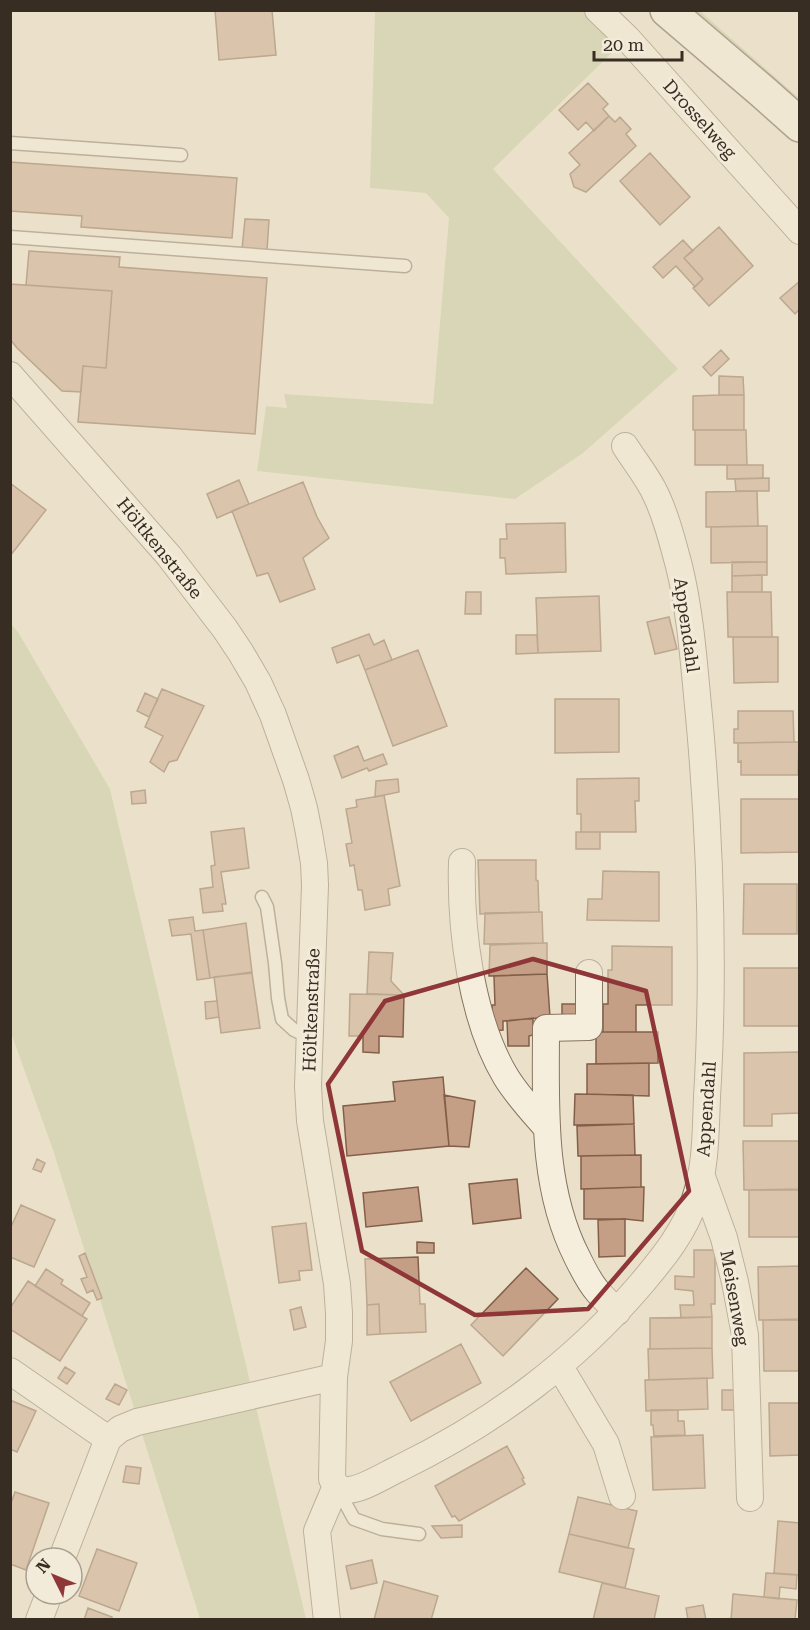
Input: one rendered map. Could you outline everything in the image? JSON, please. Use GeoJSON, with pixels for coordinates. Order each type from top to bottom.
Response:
{"type":"FeatureCollection","features":[{"type":"Feature","properties":{"kind":"main road"},"geometry":{"type":"LineString","coordinates":[[667,10],[800,125]]}},
{"type":"Feature","properties":{"kind":"street","name":"Drosselweg"},"geometry":{"type":"LineString","coordinates":[[598,10],[627,38],[800,231]]}},
{"type":"Feature","properties":{"kind":"street","name":"Höltkenstraße"},"geometry":{"type":"LineString","coordinates":[[10,375],[169,556],[241,653],[258,682],[273,716],[304,808],[314,863],[315,916],[308,1086],[310,1121],[337,1284],[339,1341],[333,1377]]}},
{"type":"Feature","properties":{"kind":"street","name":"Appendahl"},"geometry":{"type":"LineString","coordinates":[[336,1486],[346,1490],[361,1487],[429,1454],[492,1416],[560,1367],[617,1312],[655,1268],[685,1223],[695,1199],[701,1174],[710,1046],[711,913],[703,757],[687,604],[671,539],[652,488],[625,446]]}},
{"type":"Feature","properties":{"kind":"street"},"geometry":{"type":"LineString","coordinates":[[462,862],[465,939],[479,1009],[489,1041],[505,1076],[546,1127]]}},
{"type":"Feature","properties":{"kind":"street"},"geometry":{"type":"LineString","coordinates":[[589,973],[589,1028],[546,1028],[546,1127],[551,1175],[564,1227],[588,1277],[597,1291],[617,1312]]}},
{"type":"Feature","properties":{"kind":"street","name":"Meisenweg"},"geometry":{"type":"LineString","coordinates":[[701,1174],[724,1238],[745,1335],[750,1498]]}},
{"type":"Feature","properties":{"kind":"street"},"geometry":{"type":"LineString","coordinates":[[560,1367],[606,1444],[622,1496]]}},
{"type":"Feature","properties":{"kind":"street"},"geometry":{"type":"LineString","coordinates":[[10,1371],[108,1439]]}},
{"type":"Feature","properties":{"kind":"street"},"geometry":{"type":"LineString","coordinates":[[67,1546],[108,1439],[120,1429],[137,1422],[333,1377],[331,1466],[332,1479],[336,1486],[317,1531],[327,1620]]}},
{"type":"Feature","properties":{"kind":"lane"},"geometry":{"type":"LineString","coordinates":[[10,143],[182,155]]}},
{"type":"Feature","properties":{"kind":"lane"},"geometry":{"type":"LineString","coordinates":[[10,237],[405,266]]}},
{"type":"Feature","properties":{"kind":"lane"},"geometry":{"type":"LineString","coordinates":[[262,897],[267,907],[282,1019],[294,1030],[309,1037]]}},
{"type":"Feature","properties":{"kind":"lane"},"geometry":{"type":"LineString","coordinates":[[336,1486],[354,1519],[382,1529],[419,1534]]}},
{"type":"Feature","properties":{"kind":"highlighted area"},"geometry":{"type":"Polygon","coordinates":[[[533,959],[646,991],[689,1191],[588,1309],[475,1315],[362,1251],[328,1084],[385,1001],[533,959]]]}},
{"type":"Feature","properties":{"kind":"green space"},"geometry":{"type":"Polygon","coordinates":[[[375,11],[593,11],[627,38],[493,169],[678,369],[583,453],[515,499],[257,471],[266,406],[287,408],[284,394],[433,404],[449,218],[426,193],[370,188],[375,11]]]}},
{"type":"Feature","properties":{"kind":"green space"},"geometry":{"type":"Polygon","coordinates":[[[692,11],[700,11],[799,98],[799,105],[692,11]]]}},
{"type":"Feature","properties":{"kind":"green space"},"geometry":{"type":"Polygon","coordinates":[[[11,624],[18,632],[110,789],[306,1619],[200,1619],[53,1150],[11,1033],[11,624]]]}},
{"type":"Feature","properties":{"kind":"building"},"geometry":{"type":"Polygon","coordinates":[[[215,10],[272,10],[276,55],[219,60],[215,10]]]}},
{"type":"Feature","properties":{"kind":"building"},"geometry":{"type":"Polygon","coordinates":[[[588,83],[608,104],[603,109],[609,116],[594,131],[586,122],[578,130],[559,110],[588,83]]]}},
{"type":"Feature","properties":{"kind":"building"},"geometry":{"type":"Polygon","coordinates":[[[609,116],[615,122],[620,117],[631,129],[626,134],[636,146],[586,192],[574,187],[570,174],[580,165],[569,153],[609,116]]]}},
{"type":"Feature","properties":{"kind":"building"},"geometry":{"type":"Polygon","coordinates":[[[650,153],[690,197],[660,225],[620,181],[650,153]]]}},
{"type":"Feature","properties":{"kind":"building"},"geometry":{"type":"Polygon","coordinates":[[[10,162],[237,178],[232,238],[81,227],[82,216],[10,211],[10,162]]]}},
{"type":"Feature","properties":{"kind":"building"},"geometry":{"type":"Polygon","coordinates":[[[245,219],[269,220],[267,251],[242,249],[245,219]]]}},
{"type":"Feature","properties":{"kind":"building"},"geometry":{"type":"Polygon","coordinates":[[[719,227],[753,266],[709,306],[693,288],[703,279],[684,258],[719,227]]]}},
{"type":"Feature","properties":{"kind":"building"},"geometry":{"type":"Polygon","coordinates":[[[683,240],[693,251],[684,258],[703,279],[695,287],[676,266],[663,278],[653,267],[683,240]]]}},
{"type":"Feature","properties":{"kind":"building"},"geometry":{"type":"Polygon","coordinates":[[[29,251],[120,257],[119,267],[267,278],[255,434],[78,422],[83,366],[106,368],[112,291],[26,285],[29,251]]]}},
{"type":"Feature","properties":{"kind":"building"},"geometry":{"type":"Polygon","coordinates":[[[800,281],[800,309],[795,314],[780,298],[800,281]]]}},
{"type":"Feature","properties":{"kind":"building"},"geometry":{"type":"Polygon","coordinates":[[[10,284],[112,291],[106,368],[83,366],[81,392],[62,391],[10,339],[10,284]]]}},
{"type":"Feature","properties":{"kind":"building"},"geometry":{"type":"Polygon","coordinates":[[[721,350],[729,359],[711,376],[703,367],[721,350]]]}},
{"type":"Feature","properties":{"kind":"building"},"geometry":{"type":"Polygon","coordinates":[[[719,376],[743,377],[744,395],[719,395],[719,376]]]}},
{"type":"Feature","properties":{"kind":"building"},"geometry":{"type":"Polygon","coordinates":[[[744,395],[744,430],[693,430],[693,396],[744,395]]]}},
{"type":"Feature","properties":{"kind":"building"},"geometry":{"type":"Polygon","coordinates":[[[695,430],[746,430],[747,465],[695,465],[695,430]]]}},
{"type":"Feature","properties":{"kind":"building"},"geometry":{"type":"Polygon","coordinates":[[[727,465],[763,465],[763,478],[727,479],[727,465]]]}},
{"type":"Feature","properties":{"kind":"building"},"geometry":{"type":"Polygon","coordinates":[[[769,478],[769,491],[736,491],[735,479],[769,478]]]}},
{"type":"Feature","properties":{"kind":"building"},"geometry":{"type":"Polygon","coordinates":[[[239,480],[249,504],[217,518],[207,494],[239,480]]]}},
{"type":"Feature","properties":{"kind":"building"},"geometry":{"type":"Polygon","coordinates":[[[303,482],[317,517],[329,538],[303,558],[315,589],[280,602],[268,573],[257,576],[232,511],[303,482]]]}},
{"type":"Feature","properties":{"kind":"building"},"geometry":{"type":"Polygon","coordinates":[[[10,483],[46,510],[10,556],[10,483]]]}},
{"type":"Feature","properties":{"kind":"building"},"geometry":{"type":"Polygon","coordinates":[[[757,491],[758,526],[706,527],[706,492],[757,491]]]}},
{"type":"Feature","properties":{"kind":"building"},"geometry":{"type":"Polygon","coordinates":[[[565,523],[566,572],[506,574],[505,558],[500,558],[500,539],[507,539],[506,524],[565,523]]]}},
{"type":"Feature","properties":{"kind":"building"},"geometry":{"type":"Polygon","coordinates":[[[767,526],[767,562],[711,563],[711,527],[767,526]]]}},
{"type":"Feature","properties":{"kind":"building"},"geometry":{"type":"Polygon","coordinates":[[[732,562],[767,562],[767,575],[732,576],[732,562]]]}},
{"type":"Feature","properties":{"kind":"building"},"geometry":{"type":"Polygon","coordinates":[[[762,575],[762,592],[732,592],[732,576],[762,575]]]}},
{"type":"Feature","properties":{"kind":"building"},"geometry":{"type":"Polygon","coordinates":[[[466,592],[481,592],[481,614],[465,614],[466,592]]]}},
{"type":"Feature","properties":{"kind":"building"},"geometry":{"type":"Polygon","coordinates":[[[727,592],[771,592],[772,637],[728,637],[727,592]]]}},
{"type":"Feature","properties":{"kind":"building"},"geometry":{"type":"Polygon","coordinates":[[[599,596],[601,651],[538,653],[536,598],[599,596]]]}},
{"type":"Feature","properties":{"kind":"building"},"geometry":{"type":"Polygon","coordinates":[[[669,617],[677,649],[655,654],[647,622],[669,617]]]}},
{"type":"Feature","properties":{"kind":"building"},"geometry":{"type":"Polygon","coordinates":[[[369,634],[374,645],[384,640],[392,660],[365,670],[359,655],[337,663],[332,648],[369,634]]]}},
{"type":"Feature","properties":{"kind":"building"},"geometry":{"type":"Polygon","coordinates":[[[516,635],[537,635],[538,653],[516,654],[516,635]]]}},
{"type":"Feature","properties":{"kind":"building"},"geometry":{"type":"Polygon","coordinates":[[[733,637],[778,637],[778,682],[734,683],[733,637]]]}},
{"type":"Feature","properties":{"kind":"building"},"geometry":{"type":"Polygon","coordinates":[[[418,650],[447,726],[393,746],[365,670],[418,650]]]}},
{"type":"Feature","properties":{"kind":"building"},"geometry":{"type":"Polygon","coordinates":[[[162,689],[204,706],[177,760],[169,762],[164,772],[150,762],[163,736],[145,727],[162,689]]]}},
{"type":"Feature","properties":{"kind":"building"},"geometry":{"type":"Polygon","coordinates":[[[145,693],[158,699],[149,717],[137,711],[145,693]]]}},
{"type":"Feature","properties":{"kind":"building"},"geometry":{"type":"Polygon","coordinates":[[[555,699],[619,699],[619,752],[555,753],[555,699]]]}},
{"type":"Feature","properties":{"kind":"building"},"geometry":{"type":"Polygon","coordinates":[[[738,711],[793,711],[794,742],[734,743],[734,729],[738,729],[738,711]]]}},
{"type":"Feature","properties":{"kind":"building"},"geometry":{"type":"Polygon","coordinates":[[[799,742],[798,775],[741,775],[738,743],[799,742]]]}},
{"type":"Feature","properties":{"kind":"building"},"geometry":{"type":"Polygon","coordinates":[[[358,746],[364,761],[383,754],[387,764],[369,771],[367,768],[342,778],[334,756],[358,746]]]}},
{"type":"Feature","properties":{"kind":"building"},"geometry":{"type":"Polygon","coordinates":[[[639,778],[639,801],[635,801],[636,832],[581,832],[581,814],[577,814],[577,779],[639,778]]]}},
{"type":"Feature","properties":{"kind":"building"},"geometry":{"type":"Polygon","coordinates":[[[398,779],[399,792],[375,797],[376,781],[398,779]]]}},
{"type":"Feature","properties":{"kind":"building"},"geometry":{"type":"Polygon","coordinates":[[[145,790],[146,803],[132,804],[131,792],[145,790]]]}},
{"type":"Feature","properties":{"kind":"building"},"geometry":{"type":"Polygon","coordinates":[[[384,795],[400,886],[388,889],[390,905],[365,910],[362,890],[358,890],[354,865],[350,866],[346,844],[352,843],[346,809],[357,807],[356,800],[384,795]]]}},
{"type":"Feature","properties":{"kind":"building"},"geometry":{"type":"Polygon","coordinates":[[[741,799],[800,799],[800,852],[741,853],[741,799]]]}},
{"type":"Feature","properties":{"kind":"building"},"geometry":{"type":"Polygon","coordinates":[[[244,828],[249,868],[221,872],[226,904],[222,904],[223,911],[203,913],[200,889],[213,887],[211,866],[215,865],[211,832],[244,828]]]}},
{"type":"Feature","properties":{"kind":"building"},"geometry":{"type":"Polygon","coordinates":[[[576,832],[600,832],[600,849],[576,849],[576,832]]]}},
{"type":"Feature","properties":{"kind":"building"},"geometry":{"type":"Polygon","coordinates":[[[478,860],[536,860],[539,912],[480,914],[478,860]]]}},
{"type":"Feature","properties":{"kind":"building"},"geometry":{"type":"Polygon","coordinates":[[[603,871],[659,872],[659,921],[587,920],[588,899],[602,899],[603,871]]]}},
{"type":"Feature","properties":{"kind":"building"},"geometry":{"type":"Polygon","coordinates":[[[744,884],[797,884],[797,934],[743,934],[744,884]]]}},
{"type":"Feature","properties":{"kind":"building"},"geometry":{"type":"Polygon","coordinates":[[[542,912],[543,943],[484,944],[485,913],[542,912]]]}},
{"type":"Feature","properties":{"kind":"building"},"geometry":{"type":"Polygon","coordinates":[[[193,917],[195,931],[203,930],[210,978],[197,980],[191,934],[172,936],[169,920],[193,917]]]}},
{"type":"Feature","properties":{"kind":"building"},"geometry":{"type":"Polygon","coordinates":[[[246,923],[252,972],[210,978],[203,930],[246,923]]]}},
{"type":"Feature","properties":{"kind":"building"},"geometry":{"type":"Polygon","coordinates":[[[547,943],[547,974],[489,976],[490,945],[547,943]]]}},
{"type":"Feature","properties":{"kind":"building"},"geometry":{"type":"Polygon","coordinates":[[[612,946],[672,947],[672,1005],[636,1005],[636,1032],[603,1032],[603,1004],[608,1004],[608,970],[612,970],[612,946]]]}},
{"type":"Feature","properties":{"kind":"building"},"geometry":{"type":"Polygon","coordinates":[[[369,952],[393,953],[391,981],[404,995],[367,994],[369,952]]]}},
{"type":"Feature","properties":{"kind":"building"},"geometry":{"type":"Polygon","coordinates":[[[744,968],[800,968],[800,1026],[744,1026],[744,968]]]}},
{"type":"Feature","properties":{"kind":"building"},"geometry":{"type":"Polygon","coordinates":[[[252,973],[260,1028],[221,1033],[214,977],[252,973]]]}},
{"type":"Feature","properties":{"kind":"building"},"geometry":{"type":"Polygon","coordinates":[[[547,974],[550,1017],[503,1021],[503,1030],[493,1031],[494,976],[547,974]]]}},
{"type":"Feature","properties":{"kind":"building"},"geometry":{"type":"Polygon","coordinates":[[[350,994],[404,995],[403,1037],[379,1036],[379,1053],[363,1052],[363,1036],[349,1036],[350,994]]]}},
{"type":"Feature","properties":{"kind":"building"},"geometry":{"type":"Polygon","coordinates":[[[217,1001],[219,1017],[206,1019],[205,1002],[217,1001]]]}},
{"type":"Feature","properties":{"kind":"building"},"geometry":{"type":"Polygon","coordinates":[[[562,1004],[580,1004],[581,1017],[562,1017],[562,1004]]]}},
{"type":"Feature","properties":{"kind":"building"},"geometry":{"type":"Polygon","coordinates":[[[533,1018],[533,1035],[529,1036],[529,1046],[508,1046],[507,1021],[533,1018]]]}},
{"type":"Feature","properties":{"kind":"building"},"geometry":{"type":"Polygon","coordinates":[[[596,1032],[658,1032],[658,1063],[596,1064],[596,1032]]]}},
{"type":"Feature","properties":{"kind":"building"},"geometry":{"type":"Polygon","coordinates":[[[800,1052],[800,1113],[772,1114],[772,1126],[744,1126],[744,1053],[800,1052]]]}},
{"type":"Feature","properties":{"kind":"building"},"geometry":{"type":"Polygon","coordinates":[[[649,1063],[649,1096],[587,1094],[587,1064],[649,1063]]]}},
{"type":"Feature","properties":{"kind":"building"},"geometry":{"type":"Polygon","coordinates":[[[443,1077],[449,1146],[347,1156],[343,1106],[395,1101],[393,1082],[443,1077]]]}},
{"type":"Feature","properties":{"kind":"building"},"geometry":{"type":"Polygon","coordinates":[[[575,1094],[633,1095],[634,1124],[574,1125],[575,1094]]]}},
{"type":"Feature","properties":{"kind":"building"},"geometry":{"type":"Polygon","coordinates":[[[444,1095],[475,1101],[469,1147],[449,1146],[444,1095]]]}},
{"type":"Feature","properties":{"kind":"building"},"geometry":{"type":"Polygon","coordinates":[[[634,1124],[635,1155],[578,1156],[577,1126],[634,1124]]]}},
{"type":"Feature","properties":{"kind":"building"},"geometry":{"type":"Polygon","coordinates":[[[743,1141],[800,1141],[800,1189],[744,1190],[743,1141]]]}},
{"type":"Feature","properties":{"kind":"building"},"geometry":{"type":"Polygon","coordinates":[[[641,1155],[641,1187],[581,1189],[581,1156],[641,1155]]]}},
{"type":"Feature","properties":{"kind":"building"},"geometry":{"type":"Polygon","coordinates":[[[37,1159],[45,1163],[41,1172],[33,1169],[37,1159]]]}},
{"type":"Feature","properties":{"kind":"building"},"geometry":{"type":"Polygon","coordinates":[[[517,1179],[521,1218],[473,1224],[469,1184],[517,1179]]]}},
{"type":"Feature","properties":{"kind":"building"},"geometry":{"type":"Polygon","coordinates":[[[418,1187],[422,1221],[366,1227],[363,1193],[418,1187]]]}},
{"type":"Feature","properties":{"kind":"building"},"geometry":{"type":"Polygon","coordinates":[[[644,1187],[643,1221],[584,1219],[584,1189],[644,1187]]]}},
{"type":"Feature","properties":{"kind":"building"},"geometry":{"type":"Polygon","coordinates":[[[749,1190],[800,1190],[800,1237],[749,1237],[749,1190]]]}},
{"type":"Feature","properties":{"kind":"building"},"geometry":{"type":"Polygon","coordinates":[[[21,1205],[55,1220],[34,1267],[10,1257],[10,1229],[21,1205]]]}},
{"type":"Feature","properties":{"kind":"building"},"geometry":{"type":"Polygon","coordinates":[[[625,1219],[625,1256],[599,1257],[598,1220],[625,1219]]]}},
{"type":"Feature","properties":{"kind":"building"},"geometry":{"type":"Polygon","coordinates":[[[306,1223],[312,1270],[299,1271],[300,1280],[279,1283],[272,1227],[306,1223]]]}},
{"type":"Feature","properties":{"kind":"building"},"geometry":{"type":"Polygon","coordinates":[[[417,1242],[434,1243],[434,1253],[417,1253],[417,1242]]]}},
{"type":"Feature","properties":{"kind":"building"},"geometry":{"type":"Polygon","coordinates":[[[694,1250],[715,1250],[715,1304],[711,1304],[712,1317],[681,1318],[680,1305],[694,1305],[693,1291],[675,1289],[675,1276],[694,1277],[694,1250]]]}},
{"type":"Feature","properties":{"kind":"building"},"geometry":{"type":"Polygon","coordinates":[[[85,1253],[102,1298],[97,1300],[93,1290],[87,1293],[81,1279],[87,1277],[79,1256],[85,1253]]]}},
{"type":"Feature","properties":{"kind":"building"},"geometry":{"type":"Polygon","coordinates":[[[418,1257],[420,1304],[425,1304],[426,1332],[380,1334],[379,1304],[367,1305],[365,1259],[418,1257]]]}},
{"type":"Feature","properties":{"kind":"building"},"geometry":{"type":"Polygon","coordinates":[[[800,1266],[800,1319],[759,1320],[758,1267],[800,1266]]]}},
{"type":"Feature","properties":{"kind":"building"},"geometry":{"type":"Polygon","coordinates":[[[526,1268],[558,1299],[503,1356],[471,1325],[526,1268]]]}},
{"type":"Feature","properties":{"kind":"building"},"geometry":{"type":"Polygon","coordinates":[[[46,1269],[63,1280],[61,1284],[90,1303],[82,1316],[35,1286],[46,1269]]]}},
{"type":"Feature","properties":{"kind":"building"},"geometry":{"type":"Polygon","coordinates":[[[28,1281],[87,1319],[60,1361],[10,1329],[10,1308],[28,1281]]]}},
{"type":"Feature","properties":{"kind":"building"},"geometry":{"type":"Polygon","coordinates":[[[379,1304],[380,1334],[367,1335],[367,1305],[379,1304]]]}},
{"type":"Feature","properties":{"kind":"building"},"geometry":{"type":"Polygon","coordinates":[[[301,1307],[306,1327],[294,1330],[290,1310],[301,1307]]]}},
{"type":"Feature","properties":{"kind":"building"},"geometry":{"type":"Polygon","coordinates":[[[712,1317],[712,1348],[650,1349],[650,1318],[712,1317]]]}},
{"type":"Feature","properties":{"kind":"building"},"geometry":{"type":"Polygon","coordinates":[[[763,1320],[800,1320],[800,1371],[764,1371],[763,1320]]]}},
{"type":"Feature","properties":{"kind":"building"},"geometry":{"type":"Polygon","coordinates":[[[461,1344],[481,1383],[411,1421],[390,1382],[461,1344]]]}},
{"type":"Feature","properties":{"kind":"building"},"geometry":{"type":"Polygon","coordinates":[[[712,1348],[713,1378],[649,1380],[648,1349],[712,1348]]]}},
{"type":"Feature","properties":{"kind":"building"},"geometry":{"type":"Polygon","coordinates":[[[65,1367],[75,1373],[67,1384],[58,1378],[65,1367]]]}},
{"type":"Feature","properties":{"kind":"building"},"geometry":{"type":"Polygon","coordinates":[[[707,1378],[708,1409],[646,1411],[645,1380],[707,1378]]]}},
{"type":"Feature","properties":{"kind":"building"},"geometry":{"type":"Polygon","coordinates":[[[115,1384],[127,1390],[119,1405],[106,1399],[115,1384]]]}},
{"type":"Feature","properties":{"kind":"building"},"geometry":{"type":"Polygon","coordinates":[[[722,1390],[735,1390],[735,1410],[722,1410],[722,1390]]]}},
{"type":"Feature","properties":{"kind":"building"},"geometry":{"type":"Polygon","coordinates":[[[10,1400],[36,1411],[17,1452],[10,1449],[10,1400]]]}},
{"type":"Feature","properties":{"kind":"building"},"geometry":{"type":"Polygon","coordinates":[[[769,1403],[800,1403],[800,1455],[770,1456],[769,1403]]]}},
{"type":"Feature","properties":{"kind":"building"},"geometry":{"type":"Polygon","coordinates":[[[651,1410],[678,1410],[678,1421],[684,1421],[685,1435],[654,1436],[651,1410]]]}},
{"type":"Feature","properties":{"kind":"building"},"geometry":{"type":"Polygon","coordinates":[[[703,1435],[705,1488],[653,1490],[651,1437],[703,1435]]]}},
{"type":"Feature","properties":{"kind":"building"},"geometry":{"type":"Polygon","coordinates":[[[507,1446],[525,1484],[459,1521],[455,1516],[452,1517],[435,1486],[507,1446]]]}},
{"type":"Feature","properties":{"kind":"building"},"geometry":{"type":"Polygon","coordinates":[[[126,1466],[141,1468],[139,1484],[123,1482],[126,1466]]]}},
{"type":"Feature","properties":{"kind":"building"},"geometry":{"type":"Polygon","coordinates":[[[15,1492],[49,1503],[34,1546],[24,1546],[24,1569],[10,1564],[10,1506],[15,1492]]]}},
{"type":"Feature","properties":{"kind":"building"},"geometry":{"type":"Polygon","coordinates":[[[578,1497],[637,1511],[628,1548],[569,1534],[578,1497]]]}},
{"type":"Feature","properties":{"kind":"building"},"geometry":{"type":"Polygon","coordinates":[[[778,1521],[800,1523],[800,1575],[774,1573],[778,1521]]]}},
{"type":"Feature","properties":{"kind":"building"},"geometry":{"type":"Polygon","coordinates":[[[462,1525],[462,1537],[441,1538],[432,1526],[462,1525]]]}},
{"type":"Feature","properties":{"kind":"building"},"geometry":{"type":"Polygon","coordinates":[[[569,1534],[634,1549],[625,1588],[559,1572],[569,1534]]]}},
{"type":"Feature","properties":{"kind":"building"},"geometry":{"type":"Polygon","coordinates":[[[97,1549],[137,1563],[119,1611],[84,1598],[84,1583],[97,1549]]]}},
{"type":"Feature","properties":{"kind":"building"},"geometry":{"type":"Polygon","coordinates":[[[372,1560],[377,1583],[351,1589],[346,1566],[372,1560]]]}},
{"type":"Feature","properties":{"kind":"building"},"geometry":{"type":"Polygon","coordinates":[[[766,1573],[797,1575],[796,1589],[780,1587],[779,1599],[764,1597],[766,1573]]]}},
{"type":"Feature","properties":{"kind":"building"},"geometry":{"type":"Polygon","coordinates":[[[384,1581],[438,1596],[431,1620],[374,1620],[384,1581]]]}},
{"type":"Feature","properties":{"kind":"building"},"geometry":{"type":"Polygon","coordinates":[[[602,1583],[659,1596],[654,1620],[593,1620],[602,1583]]]}},
{"type":"Feature","properties":{"kind":"building"},"geometry":{"type":"Polygon","coordinates":[[[733,1594],[797,1600],[795,1620],[731,1620],[733,1594]]]}},
{"type":"Feature","properties":{"kind":"building"},"geometry":{"type":"Polygon","coordinates":[[[703,1605],[706,1620],[688,1620],[686,1608],[703,1605]]]}},
{"type":"Feature","properties":{"kind":"building"},"geometry":{"type":"Polygon","coordinates":[[[88,1608],[112,1617],[112,1620],[84,1620],[88,1608]]]}}]}
